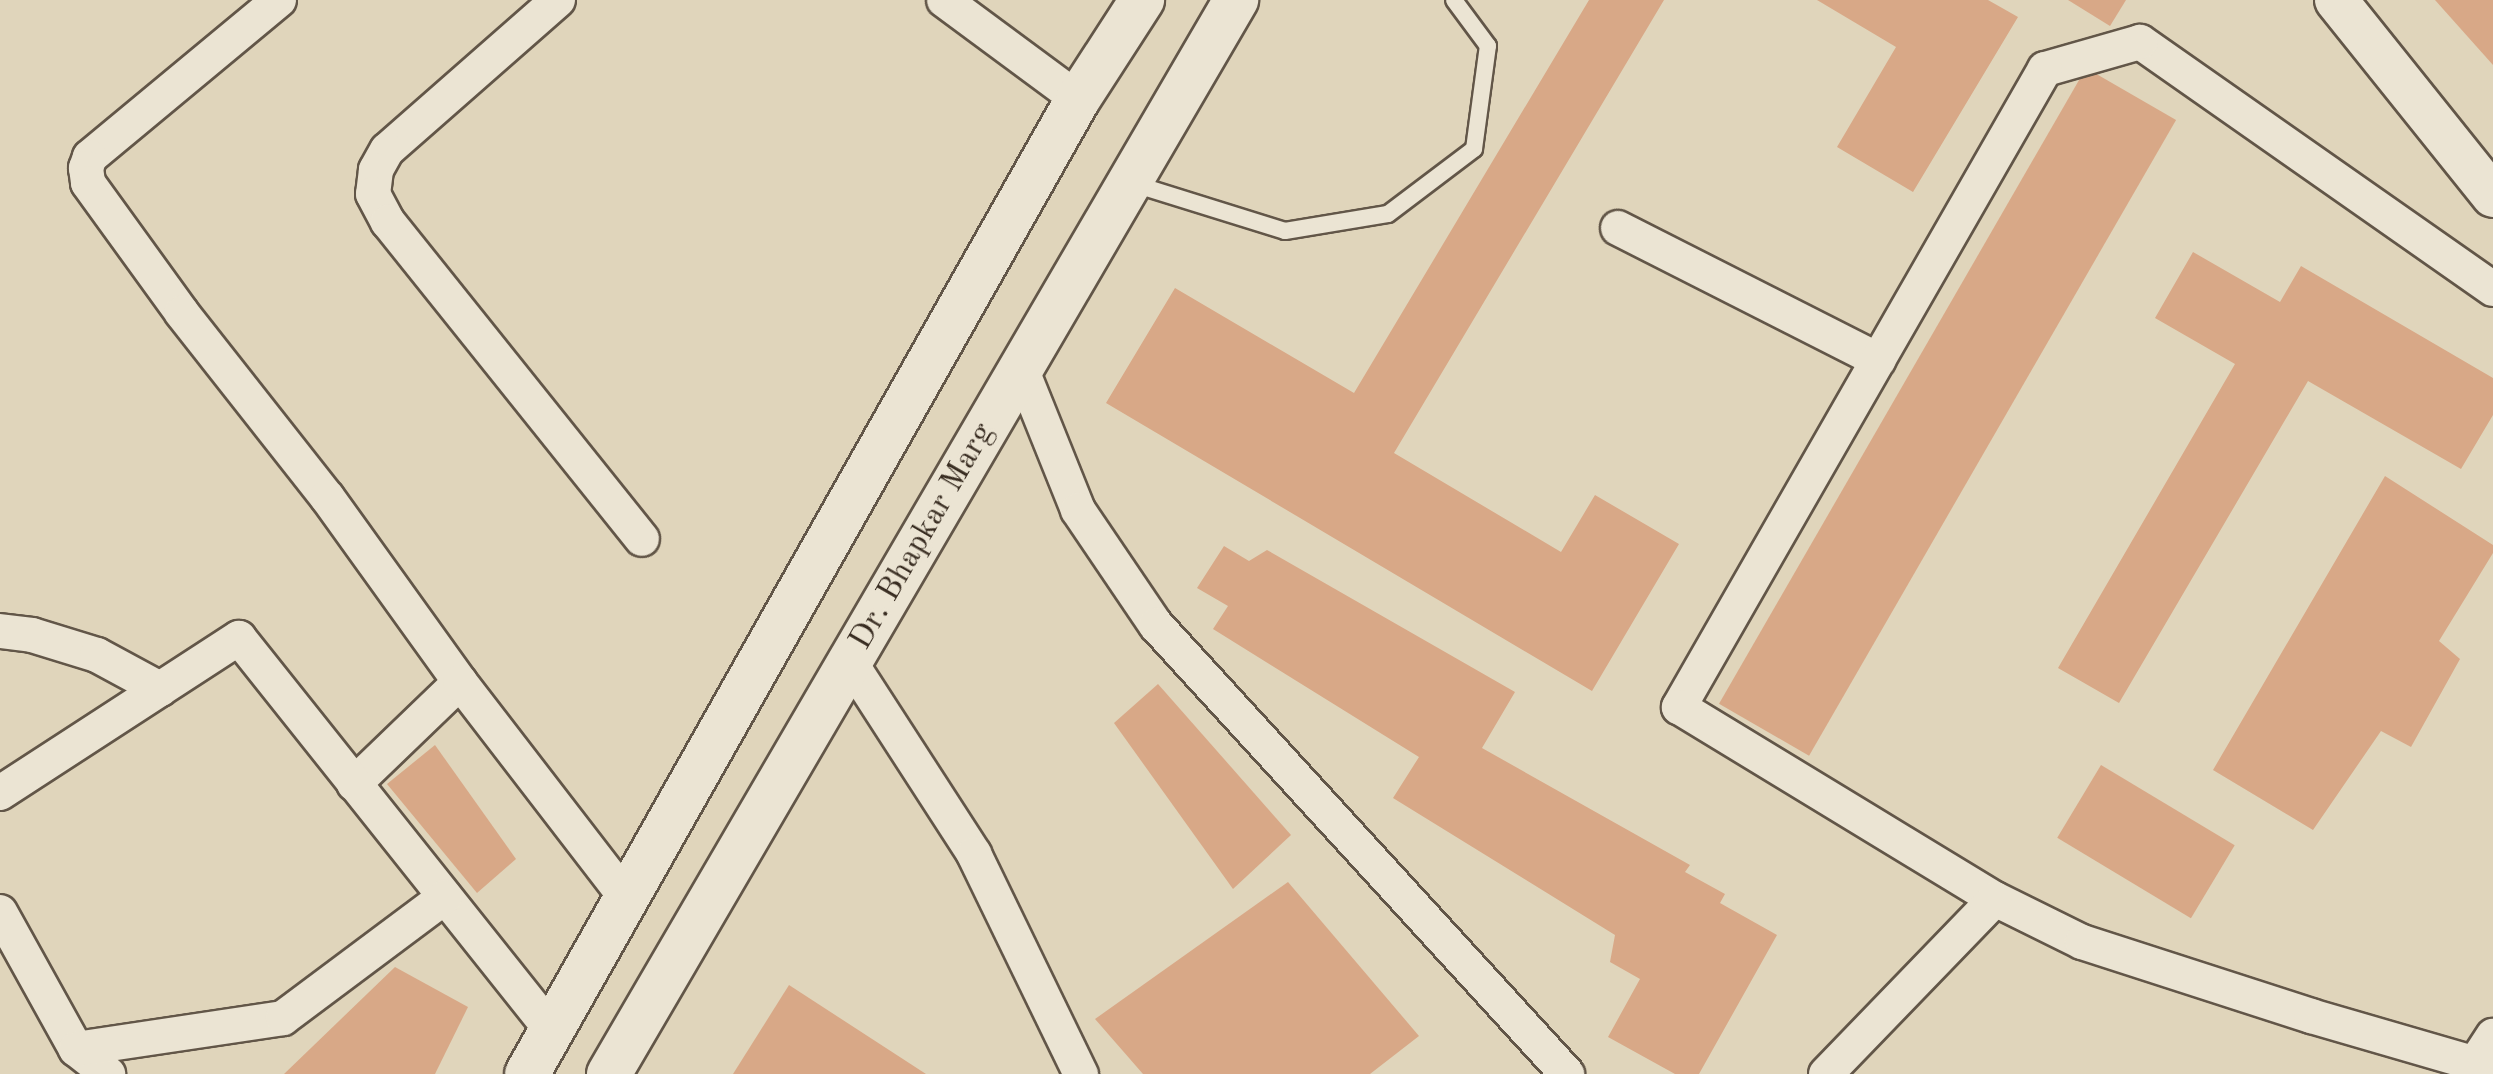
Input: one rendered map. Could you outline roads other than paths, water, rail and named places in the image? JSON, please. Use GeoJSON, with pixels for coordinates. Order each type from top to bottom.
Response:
{"type":"FeatureCollection","features":[{"type":"Feature","properties":{"kind":"main road"},"geometry":{"type":"LineString","coordinates":[[527,1074],[1078,99],[1142,0]]}},
{"type":"Feature","properties":{"kind":"main road","name":"Dr. Bhapkar Marg"},"geometry":{"type":"LineString","coordinates":[[609,1074],[1236,0]]}},
{"type":"Feature","properties":{"kind":"street"},"geometry":{"type":"LineString","coordinates":[[279,0],[90,157],[86,168],[88,183],[182,313],[327,497],[460,682],[628,900]]}},
{"type":"Feature","properties":{"kind":"street"},"geometry":{"type":"LineString","coordinates":[[558,0],[387,150],[376,170],[373,194],[388,222],[642,539]]}},
{"type":"Feature","properties":{"kind":"street"},"geometry":{"type":"LineString","coordinates":[[944,0],[1078,99]]}},
{"type":"Feature","properties":{"kind":"street"},"geometry":{"type":"LineString","coordinates":[[2336,0],[2493,196]]}},
{"type":"Feature","properties":{"kind":"street"},"geometry":{"type":"LineString","coordinates":[[2493,289],[2140,42],[2045,69],[1679,707],[1995,899],[2082,942],[2483,1067],[2493,1036]]}},
{"type":"Feature","properties":{"kind":"street"},"geometry":{"type":"LineString","coordinates":[[1618,228],[1878,360]]}},
{"type":"Feature","properties":{"kind":"street"},"geometry":{"type":"LineString","coordinates":[[1021,368],[1078,510],[1156,625],[1567,1074]]}},
{"type":"Feature","properties":{"kind":"street"},"geometry":{"type":"LineString","coordinates":[[0,631],[32,635],[97,655],[160,689]]}},
{"type":"Feature","properties":{"kind":"street"},"geometry":{"type":"LineString","coordinates":[[0,793],[239,638],[552,1031]]}},
{"type":"Feature","properties":{"kind":"street"},"geometry":{"type":"LineString","coordinates":[[850,662],[974,854],[1081,1074]]}},
{"type":"Feature","properties":{"kind":"street"},"geometry":{"type":"LineString","coordinates":[[354,784],[460,682]]}},
{"type":"Feature","properties":{"kind":"street"},"geometry":{"type":"LineString","coordinates":[[76,1049],[283,1018],[445,897]]}},
{"type":"Feature","properties":{"kind":"street"},"geometry":{"type":"LineString","coordinates":[[1826,1074],[1995,899]]}},
{"type":"Feature","properties":{"kind":"street"},"geometry":{"type":"LineString","coordinates":[[0,912],[76,1049],[108,1074]]}},
{"type":"Feature","properties":{"kind":"lane"},"geometry":{"type":"LineString","coordinates":[[1130,183],[1285,231],[1388,214],[1474,149],[1488,46],[1454,0]]}}]}
